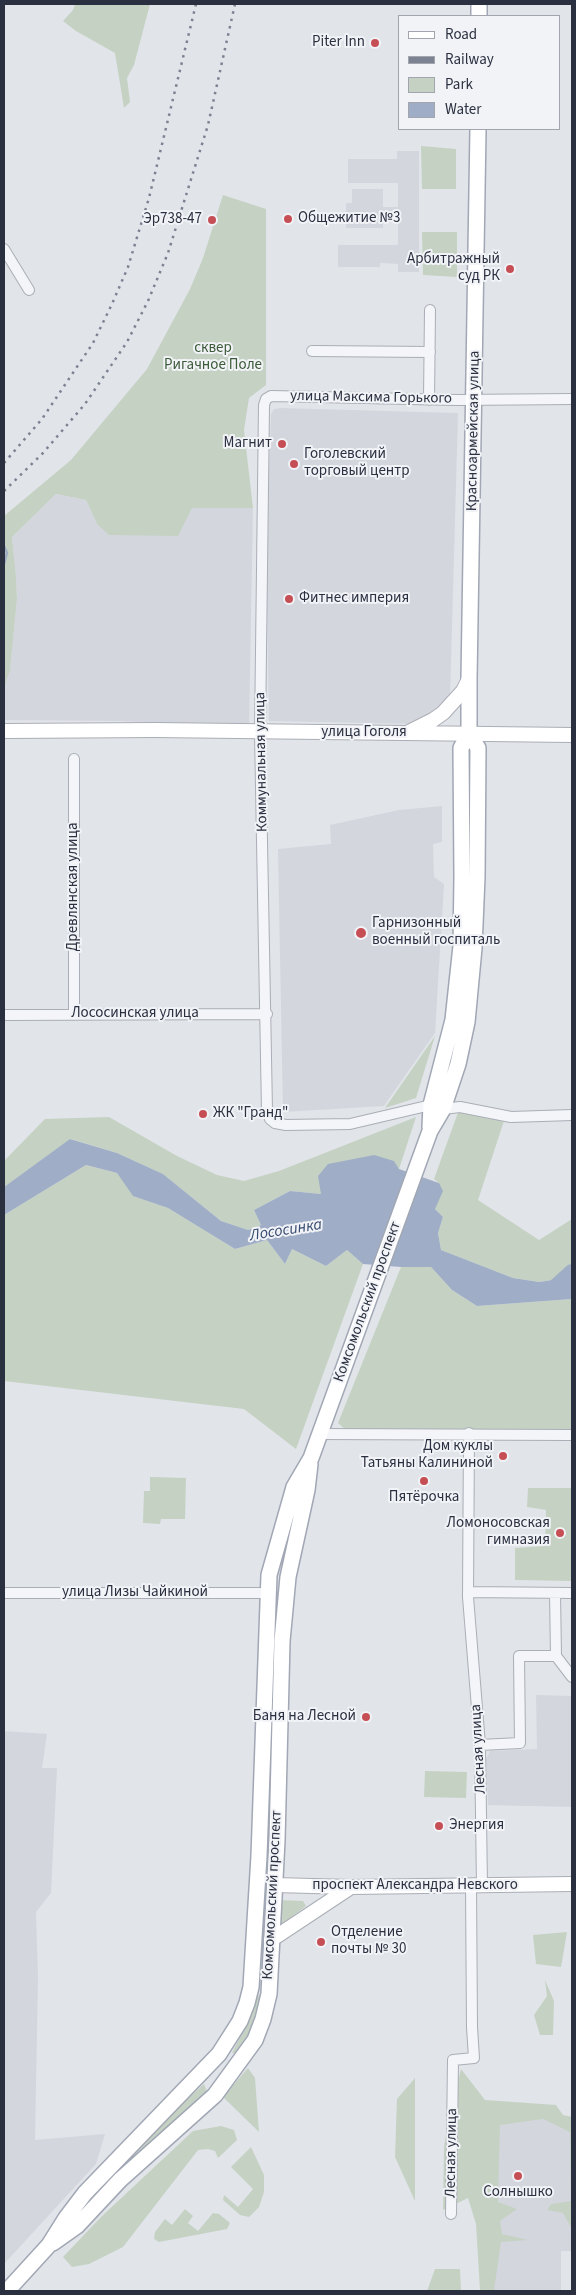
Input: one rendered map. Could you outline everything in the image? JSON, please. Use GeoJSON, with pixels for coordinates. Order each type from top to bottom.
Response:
{"type":"FeatureCollection","features":[{"type":"Feature","properties":{"kind":"main road","name":"Красноармейская улица"},"geometry":{"type":"LineString","coordinates":[[424,1147],[437,1107],[458,1064],[467,1022],[474,948],[478,748],[470,734],[470,679],[478,130]]}},
{"type":"Feature","properties":{"kind":"main road"},"geometry":{"type":"LineString","coordinates":[[406,734],[433,720],[443,712],[463,691],[470,679]]}},
{"type":"Feature","properties":{"kind":"main road","name":"улица Гоголя"},"geometry":{"type":"LineString","coordinates":[[4,731],[155,730],[260,733],[572,735]]}},
{"type":"Feature","properties":{"kind":"main road","name":"Комсомольский проспект"},"geometry":{"type":"LineString","coordinates":[[7,2291],[49,2245],[85,2193],[204,2070],[231,2037],[247,2003],[251,1987],[258,1884],[269,1575],[294,1487],[311,1458],[424,1147]]}},
{"type":"Feature","properties":{"kind":"main road","name":"Комсомольский проспект"},"geometry":{"type":"LineString","coordinates":[[49,2245],[77,2226],[120,2180],[216,2095],[255,2040],[269,1994],[282,1641],[288,1578],[307,1490],[311,1458]]}},
{"type":"Feature","properties":{"kind":"main road","name":"проспект Александра Невского"},"geometry":{"type":"LineString","coordinates":[[258,1884],[351,1887],[572,1884]]}},
{"type":"Feature","properties":{"kind":"main road"},"geometry":{"type":"LineString","coordinates":[[271,1940],[351,1887]]}},
{"type":"Feature","properties":{"kind":"street"},"geometry":{"type":"LineString","coordinates":[[4,248],[29,290]]}},
{"type":"Feature","properties":{"kind":"street"},"geometry":{"type":"LineString","coordinates":[[429,400],[430,310]]}},
{"type":"Feature","properties":{"kind":"street"},"geometry":{"type":"LineString","coordinates":[[312,351],[430,352]]}},
{"type":"Feature","properties":{"kind":"street","name":"улица Максима Горького"},"geometry":{"type":"LineString","coordinates":[[264,404],[266,399],[271,396],[429,400],[572,399]]}},
{"type":"Feature","properties":{"kind":"street","name":"Коммунальная улица"},"geometry":{"type":"LineString","coordinates":[[264,404],[260,733],[267,1014],[267,1111],[270,1119],[275,1123],[286,1125],[350,1124],[437,1107]]}},
{"type":"Feature","properties":{"kind":"street","name":"Древлянская улица"},"geometry":{"type":"LineString","coordinates":[[74,758],[74,1015]]}},
{"type":"Feature","properties":{"kind":"street","name":"Лососинская улица"},"geometry":{"type":"LineString","coordinates":[[4,1015],[267,1014]]}},
{"type":"Feature","properties":{"kind":"street"},"geometry":{"type":"LineString","coordinates":[[437,1107],[460,1108],[511,1117],[572,1115]]}},
{"type":"Feature","properties":{"kind":"street"},"geometry":{"type":"LineString","coordinates":[[320,1434],[469,1433],[572,1435]]}},
{"type":"Feature","properties":{"kind":"street","name":"Лесная улица"},"geometry":{"type":"LineString","coordinates":[[451,2214],[452,2060],[474,2058],[472,2027],[480,1745],[468,1592],[469,1433]]}},
{"type":"Feature","properties":{"kind":"street"},"geometry":{"type":"LineString","coordinates":[[280,1532],[298,1535]]}},
{"type":"Feature","properties":{"kind":"street"},"geometry":{"type":"LineString","coordinates":[[468,1592],[572,1593]]}},
{"type":"Feature","properties":{"kind":"street","name":"улица Лизы Чайкиной"},"geometry":{"type":"LineString","coordinates":[[4,1593],[267,1593]]}},
{"type":"Feature","properties":{"kind":"street"},"geometry":{"type":"LineString","coordinates":[[555,1593],[556,1656],[572,1677]]}},
{"type":"Feature","properties":{"kind":"street"},"geometry":{"type":"LineString","coordinates":[[480,1745],[520,1744],[519,1656],[556,1656]]}},
{"type":"Feature","properties":{"kind":"shaded area"},"geometry":{"type":"Polygon","coordinates":[[[397,151],[419,151],[419,272],[398,272],[398,264],[380,263],[380,267],[338,267],[338,245],[398,245],[398,214],[383,214],[383,228],[346,228],[346,203],[352,203],[352,189],[383,189],[383,207],[398,207],[398,183],[348,183],[348,159],[397,159],[397,151]]]}},
{"type":"Feature","properties":{"kind":"shaded area"},"geometry":{"type":"Polygon","coordinates":[[[274,409],[458,413],[450,698],[433,716],[417,724],[269,721],[266,553],[271,414],[274,409]]]}},
{"type":"Feature","properties":{"kind":"shaded area"},"geometry":{"type":"Polygon","coordinates":[[[56,494],[86,500],[97,524],[192,508],[253,508],[249,728],[120,721],[4,720],[4,688],[10,671],[17,599],[12,537],[56,494]]]}},
{"type":"Feature","properties":{"kind":"shaded area","name":"Гарнизонный военный госпиталь"},"geometry":{"type":"Polygon","coordinates":[[[442,806],[442,842],[433,844],[434,877],[444,884],[435,1033],[384,1106],[283,1112],[278,849],[331,844],[330,825],[399,810],[442,806]]]}},
{"type":"Feature","properties":{"kind":"shaded area"},"geometry":{"type":"Polygon","coordinates":[[[536,1695],[572,1696],[572,1807],[488,1805],[486,1759],[490,1751],[537,1749],[536,1695]]]}},
{"type":"Feature","properties":{"kind":"shaded area"},"geometry":{"type":"Polygon","coordinates":[[[4,1731],[47,1734],[42,1768],[57,1768],[51,1893],[36,1912],[38,1977],[35,2140],[105,2134],[96,2164],[4,2264],[4,1731]]]}},
{"type":"Feature","properties":{"kind":"shaded area"},"geometry":{"type":"Polygon","coordinates":[[[487,2113],[572,2120],[572,2251],[561,2251],[561,2291],[485,2291],[487,2113]]]}},
{"type":"Feature","properties":{"kind":"green space"},"geometry":{"type":"Polygon","coordinates":[[[75,4],[150,4],[134,65],[127,78],[130,102],[124,108],[115,53],[76,31],[63,21],[73,10],[75,4]]]}},
{"type":"Feature","properties":{"kind":"green space"},"geometry":{"type":"Polygon","coordinates":[[[421,146],[456,149],[456,189],[422,189],[421,146]]]}},
{"type":"Feature","properties":{"kind":"green space","name":"сквер Ригачное Поле"},"geometry":{"type":"Polygon","coordinates":[[[223,195],[266,209],[266,385],[249,398],[244,430],[253,508],[192,508],[178,536],[109,535],[97,524],[86,500],[56,494],[12,537],[17,599],[10,671],[4,688],[4,516],[71,460],[147,369],[190,289],[203,258],[223,195]]]}},
{"type":"Feature","properties":{"kind":"green space"},"geometry":{"type":"Polygon","coordinates":[[[422,232],[457,232],[457,277],[423,275],[422,232]]]}},
{"type":"Feature","properties":{"kind":"green space"},"geometry":{"type":"Polygon","coordinates":[[[435,1036],[416,1098],[385,1108],[435,1036]]]}},
{"type":"Feature","properties":{"kind":"green space"},"geometry":{"type":"Polygon","coordinates":[[[460,1107],[504,1121],[478,1200],[539,1240],[572,1219],[572,1277],[539,1282],[513,1278],[441,1250],[438,1233],[443,1217],[435,1209],[439,1183],[434,1179],[460,1107]]]}},
{"type":"Feature","properties":{"kind":"green space"},"geometry":{"type":"Polygon","coordinates":[[[109,1117],[177,1156],[217,1175],[244,1181],[279,1171],[416,1117],[399,1169],[321,1194],[290,1191],[254,1210],[261,1225],[248,1230],[221,1221],[163,1174],[117,1153],[71,1139],[4,1187],[4,1161],[45,1119],[109,1117]]]}},
{"type":"Feature","properties":{"kind":"green space"},"geometry":{"type":"Polygon","coordinates":[[[86,1165],[117,1173],[134,1196],[168,1208],[235,1249],[267,1240],[285,1264],[292,1249],[326,1266],[347,1250],[363,1264],[296,1449],[244,1409],[4,1381],[4,1215],[86,1165]]]}},
{"type":"Feature","properties":{"kind":"green space"},"geometry":{"type":"Polygon","coordinates":[[[401,1267],[431,1267],[452,1290],[477,1306],[572,1299],[572,1430],[347,1431],[338,1423],[401,1267]]]}},
{"type":"Feature","properties":{"kind":"green space"},"geometry":{"type":"Polygon","coordinates":[[[150,1477],[186,1478],[185,1519],[161,1519],[160,1524],[143,1523],[144,1491],[150,1491],[150,1477]]]}},
{"type":"Feature","properties":{"kind":"green space"},"geometry":{"type":"Polygon","coordinates":[[[528,1488],[572,1488],[572,1581],[515,1580],[515,1548],[545,1546],[546,1510],[527,1507],[528,1488]]]}},
{"type":"Feature","properties":{"kind":"green space"},"geometry":{"type":"Polygon","coordinates":[[[425,1771],[467,1772],[466,1798],[424,1797],[425,1771]]]}},
{"type":"Feature","properties":{"kind":"green space"},"geometry":{"type":"Polygon","coordinates":[[[278,1900],[303,1901],[306,1906],[280,1926],[278,1900]]]}},
{"type":"Feature","properties":{"kind":"green space"},"geometry":{"type":"Polygon","coordinates":[[[567,1932],[561,1967],[536,1964],[533,1935],[567,1932]]]}},
{"type":"Feature","properties":{"kind":"green space"},"geometry":{"type":"Polygon","coordinates":[[[545,1980],[554,2001],[553,2035],[540,2035],[534,2015],[547,1996],[545,1980]]]}},
{"type":"Feature","properties":{"kind":"green space"},"geometry":{"type":"Polygon","coordinates":[[[259,1994],[249,2035],[239,2053],[232,2053],[250,2018],[259,1994]]]}},
{"type":"Feature","properties":{"kind":"green space"},"geometry":{"type":"Polygon","coordinates":[[[248,2068],[255,2078],[259,2132],[223,2097],[248,2068]]]}},
{"type":"Feature","properties":{"kind":"green space"},"geometry":{"type":"Polygon","coordinates":[[[461,2069],[485,2100],[556,2105],[563,2115],[572,2117],[572,2229],[563,2213],[547,2210],[551,2204],[571,2201],[570,2132],[543,2119],[500,2125],[498,2202],[517,2209],[500,2221],[502,2234],[528,2240],[501,2242],[494,2291],[480,2290],[476,2224],[468,2198],[443,2210],[444,2147],[461,2069]]]}},
{"type":"Feature","properties":{"kind":"green space"},"geometry":{"type":"Polygon","coordinates":[[[415,2078],[415,2201],[395,2157],[397,2099],[415,2078]]]}},
{"type":"Feature","properties":{"kind":"green space"},"geometry":{"type":"Polygon","coordinates":[[[204,2084],[207,2092],[119,2168],[160,2124],[204,2084]]]}},
{"type":"Feature","properties":{"kind":"green space"},"geometry":{"type":"Polygon","coordinates":[[[221,2126],[234,2130],[237,2140],[218,2158],[215,2151],[208,2149],[198,2150],[123,2247],[89,2264],[72,2267],[63,2257],[102,2216],[193,2131],[221,2126]]]}},
{"type":"Feature","properties":{"kind":"green space"},"geometry":{"type":"Polygon","coordinates":[[[251,2147],[264,2175],[264,2192],[259,2207],[249,2217],[240,2215],[223,2200],[224,2195],[238,2207],[253,2189],[231,2167],[251,2147]]]}},
{"type":"Feature","properties":{"kind":"green space"},"geometry":{"type":"Polygon","coordinates":[[[185,2209],[193,2216],[188,2223],[198,2231],[213,2213],[219,2214],[230,2223],[227,2229],[159,2242],[154,2239],[155,2232],[165,2219],[172,2225],[185,2209]]]}},
{"type":"Feature","properties":{"kind":"green space"},"geometry":{"type":"Polygon","coordinates":[[[435,2269],[460,2269],[461,2291],[427,2291],[435,2269]]]}},
{"type":"Feature","properties":{"kind":"water"},"geometry":{"type":"Polygon","coordinates":[[[70,1139],[117,1153],[163,1174],[221,1221],[248,1230],[261,1225],[254,1210],[290,1191],[321,1194],[318,1176],[328,1164],[374,1155],[394,1161],[399,1169],[439,1183],[443,1191],[435,1209],[443,1217],[438,1233],[441,1250],[513,1278],[539,1282],[572,1277],[572,1299],[477,1306],[452,1290],[431,1267],[363,1264],[347,1250],[326,1266],[292,1249],[285,1264],[267,1240],[235,1249],[168,1208],[133,1196],[117,1173],[86,1165],[4,1215],[4,1187],[70,1139]]]}},
{"type":"Feature","properties":{"kind":"waterway"},"geometry":{"type":"LineString","coordinates":[[4,546],[7,553],[4,564]]}},
{"type":"Feature","properties":{"kind":"waterway","name":"Лососинка"},"geometry":{"type":"LineString","coordinates":[[551,1291],[572,1272]]}},
{"type":"Feature","properties":{"kind":"railway"},"geometry":{"type":"LineString","coordinates":[[4,463],[42,419],[93,343],[128,267],[149,198],[196,4]]}},
{"type":"Feature","properties":{"kind":"railway"},"geometry":{"type":"LineString","coordinates":[[4,491],[43,453],[85,404],[127,342],[148,301],[168,253],[208,125],[235,4]]}},
{"type":"Feature","properties":{"kind":"place","name":"Piter Inn"},"geometry":{"type":"Point","coordinates":[375,43]}},
{"type":"Feature","properties":{"kind":"place","name":"Общежитие №3"},"geometry":{"type":"Point","coordinates":[288,219]}},
{"type":"Feature","properties":{"kind":"place","name":"Эр738-47"},"geometry":{"type":"Point","coordinates":[212,220]}},
{"type":"Feature","properties":{"kind":"place","name":"Арбитражный суд РК"},"geometry":{"type":"Point","coordinates":[510,269]}},
{"type":"Feature","properties":{"kind":"place","name":"Магнит"},"geometry":{"type":"Point","coordinates":[282,444]}},
{"type":"Feature","properties":{"kind":"place","name":"Гоголевский торговый центр"},"geometry":{"type":"Point","coordinates":[294,464]}},
{"type":"Feature","properties":{"kind":"place","name":"Фитнес империя"},"geometry":{"type":"Point","coordinates":[289,599]}},
{"type":"Feature","properties":{"kind":"place","name":"Гарнизонный военный госпиталь"},"geometry":{"type":"Point","coordinates":[361,933]}},
{"type":"Feature","properties":{"kind":"place","name":"ЖК \"Гранд\""},"geometry":{"type":"Point","coordinates":[203,1114]}},
{"type":"Feature","properties":{"kind":"place","name":"Дом куклы Татьяны Калининой"},"geometry":{"type":"Point","coordinates":[503,1456]}},
{"type":"Feature","properties":{"kind":"place","name":"Пятёрочка"},"geometry":{"type":"Point","coordinates":[424,1481]}},
{"type":"Feature","properties":{"kind":"place","name":"Ломоносовская гимназия"},"geometry":{"type":"Point","coordinates":[560,1533]}},
{"type":"Feature","properties":{"kind":"place","name":"Баня на Лесной"},"geometry":{"type":"Point","coordinates":[366,1717]}},
{"type":"Feature","properties":{"kind":"place","name":"Энергия"},"geometry":{"type":"Point","coordinates":[439,1826]}},
{"type":"Feature","properties":{"kind":"place","name":"Отделение почты № 30"},"geometry":{"type":"Point","coordinates":[321,1942]}},
{"type":"Feature","properties":{"kind":"place","name":"Солнышко"},"geometry":{"type":"Point","coordinates":[518,2176]}}]}
